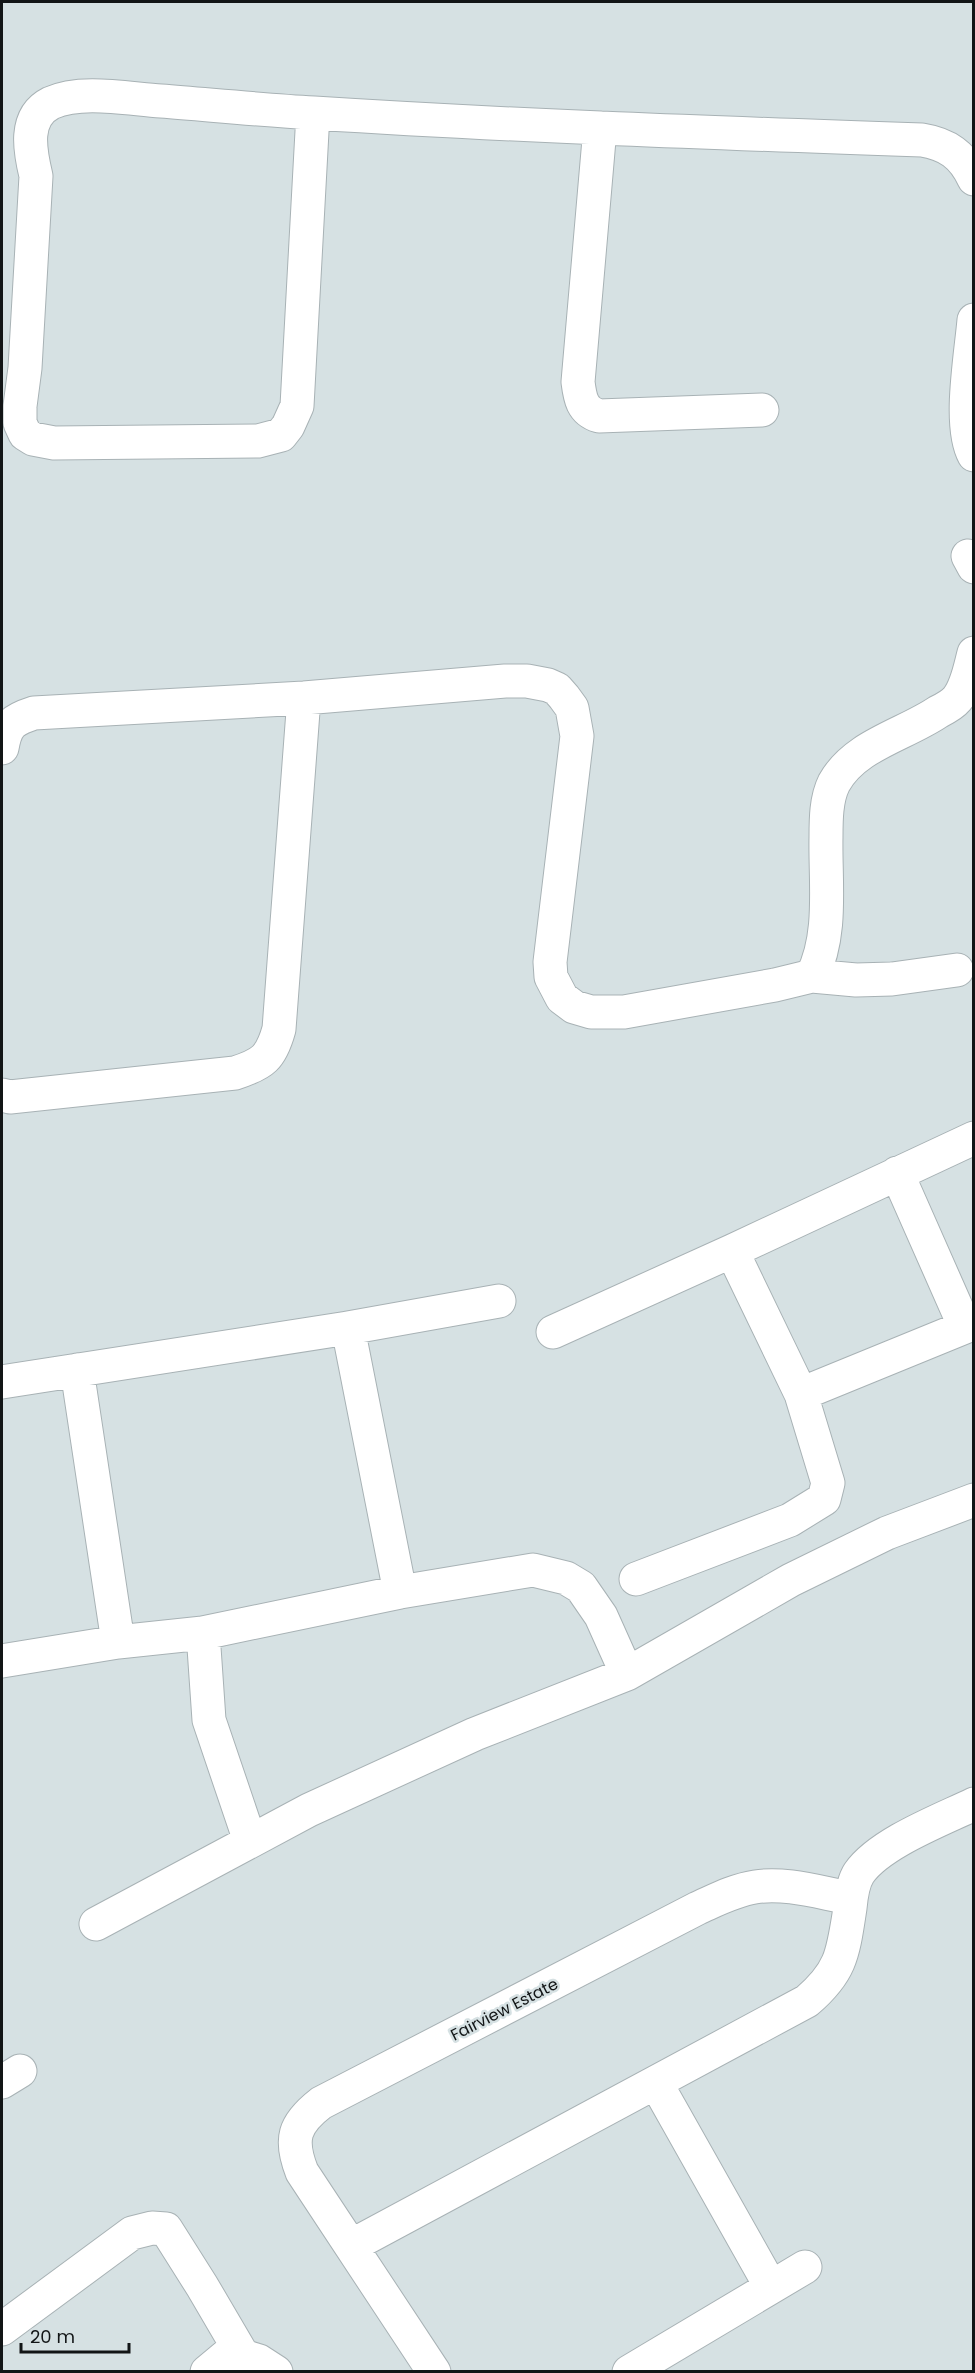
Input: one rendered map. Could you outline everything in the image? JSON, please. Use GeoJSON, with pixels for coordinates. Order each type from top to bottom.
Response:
{"type":"FeatureCollection","features":[{"type":"Feature","properties":{"kind":"street"},"geometry":{"type":"LineString","coordinates":[[313,113],[297,406],[281,435],[258,441],[54,443],[33,439],[25,434],[20,423],[20,406],[25,368],[36,176],[30,136],[39,113],[49,104],[79,96],[313,113],[600,128],[922,140],[940,143],[952,150],[964,162],[974,179]]}},
{"type":"Feature","properties":{"kind":"street"},"geometry":{"type":"LineString","coordinates":[[600,128],[578,382],[582,404],[588,412],[599,416],[762,410]]}},
{"type":"Feature","properties":{"kind":"street"},"geometry":{"type":"LineString","coordinates":[[974,320],[966,417],[967,434],[974,455]]}},
{"type":"Feature","properties":{"kind":"street"},"geometry":{"type":"LineString","coordinates":[[812,976],[820,960],[825,931],[826,814],[833,786],[843,769],[868,750],[932,717],[956,700],[968,676],[974,652]]}},
{"type":"Feature","properties":{"kind":"street"},"geometry":{"type":"LineString","coordinates":[[2,748],[5,733],[16,719],[34,713],[303,698],[505,681],[548,685],[557,689],[572,708],[577,736],[550,962],[551,977],[558,991],[562,998],[574,1007],[591,1012],[624,1012],[775,985],[812,976],[856,980],[892,979],[957,970]]}},
{"type":"Feature","properties":{"kind":"street"},"geometry":{"type":"LineString","coordinates":[[2,1095],[10,1097],[235,1073],[260,1064],[269,1054],[279,1029],[303,698]]}},
{"type":"Feature","properties":{"kind":"street"},"geometry":{"type":"LineString","coordinates":[[553,1332],[974,1138]]}},
{"type":"Feature","properties":{"kind":"street"},"geometry":{"type":"LineString","coordinates":[[801,1394],[969,1325],[897,1173]]}},
{"type":"Feature","properties":{"kind":"street"},"geometry":{"type":"LineString","coordinates":[[636,1579],[790,1520],[824,1499],[828,1483],[801,1394],[732,1251]]}},
{"type":"Feature","properties":{"kind":"street"},"geometry":{"type":"LineString","coordinates":[[2,1382],[348,1328],[499,1301]]}},
{"type":"Feature","properties":{"kind":"street"},"geometry":{"type":"LineString","coordinates":[[348,1328],[400,1592]]}},
{"type":"Feature","properties":{"kind":"street"},"geometry":{"type":"LineString","coordinates":[[77,1370],[118,1642]]}},
{"type":"Feature","properties":{"kind":"street"},"geometry":{"type":"LineString","coordinates":[[96,1924],[309,1810],[475,1734],[627,1674],[791,1580],[887,1533],[974,1500]]}},
{"type":"Feature","properties":{"kind":"street"},"geometry":{"type":"LineString","coordinates":[[2,1661],[118,1642],[203,1633],[400,1592],[533,1570],[558,1575],[573,1581],[590,1599],[601,1616],[627,1674]]}},
{"type":"Feature","properties":{"kind":"street"},"geometry":{"type":"LineString","coordinates":[[203,1633],[209,1720],[250,1841]]}},
{"type":"Feature","properties":{"kind":"street"},"geometry":{"type":"LineString","coordinates":[[351,2246],[807,2001],[825,1985],[838,1966],[844,1946],[851,1898],[858,1875],[871,1859],[891,1845],[974,1804]]}},
{"type":"Feature","properties":{"kind":"street","name":"Fairview Estate"},"geometry":{"type":"LineString","coordinates":[[434,2372],[302,2172],[294,2153],[295,2134],[303,2117],[321,2103],[698,1908],[731,1894],[755,1887],[780,1887],[851,1898]]}},
{"type":"Feature","properties":{"kind":"street"},"geometry":{"type":"LineString","coordinates":[[656,2083],[771,2287]]}},
{"type":"Feature","properties":{"kind":"street"},"geometry":{"type":"LineString","coordinates":[[2,2329],[132,2233],[152,2228],[166,2229],[202,2286],[241,2358]]}},
{"type":"Feature","properties":{"kind":"street"},"geometry":{"type":"LineString","coordinates":[[628,2372],[805,2267]]}},
{"type":"Feature","properties":{"kind":"street"},"geometry":{"type":"LineString","coordinates":[[207,2372],[241,2358],[259,2361],[276,2372]]}}]}
